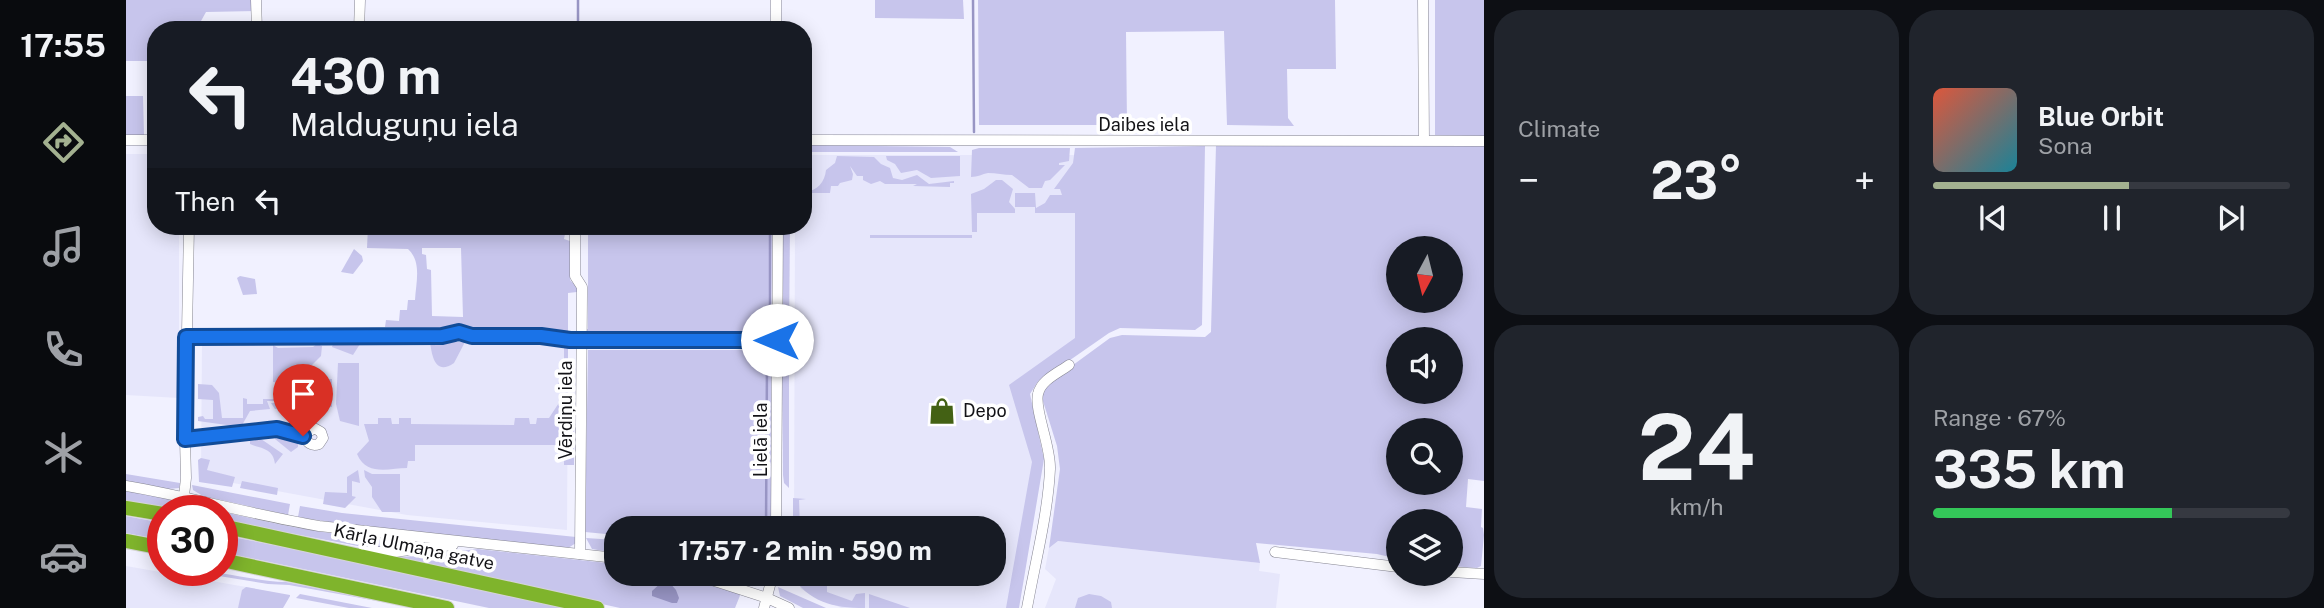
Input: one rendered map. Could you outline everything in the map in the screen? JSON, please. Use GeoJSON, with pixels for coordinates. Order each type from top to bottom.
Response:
{"type":"FeatureCollection","features":[{"type":"Feature","properties":{"kind":"highway"},"geometry":{"type":"LineString","coordinates":[[126,508],[147,511]]}},
{"type":"Feature","properties":{"kind":"highway","name":"Kārļa Ulmaņa gatve"},"geometry":{"type":"LineString","coordinates":[[238,529],[597,608]]}},
{"type":"Feature","properties":{"kind":"highway"},"geometry":{"type":"LineString","coordinates":[[126,541],[147,545]]}},
{"type":"Feature","properties":{"kind":"highway"},"geometry":{"type":"LineString","coordinates":[[238,563],[447,608]]}},
{"type":"Feature","properties":{"kind":"street"},"geometry":{"type":"LineString","coordinates":[[256,0],[257,21]]}},
{"type":"Feature","properties":{"kind":"street"},"geometry":{"type":"LineString","coordinates":[[359,21],[360,0]]}},
{"type":"Feature","properties":{"kind":"street"},"geometry":{"type":"LineString","coordinates":[[776,0],[776,21]]}},
{"type":"Feature","properties":{"kind":"street"},"geometry":{"type":"LineString","coordinates":[[1423,0],[1424,140]]}},
{"type":"Feature","properties":{"kind":"street"},"geometry":{"type":"LineString","coordinates":[[126,140],[147,140]]}},
{"type":"Feature","properties":{"kind":"street","name":"Daibes iela"},"geometry":{"type":"LineString","coordinates":[[812,140],[1484,141]]}},
{"type":"Feature","properties":{"kind":"street"},"geometry":{"type":"LineString","coordinates":[[184,495],[189,235]]}},
{"type":"Feature","properties":{"kind":"street","name":"Vērdiņu iela"},"geometry":{"type":"LineString","coordinates":[[575,235],[575,276],[582,287],[580,554]]}},
{"type":"Feature","properties":{"kind":"street","name":"Lielā iela"},"geometry":{"type":"LineString","coordinates":[[776,516],[778,235]]}},
{"type":"Feature","properties":{"kind":"street"},"geometry":{"type":"LineString","coordinates":[[186,337],[442,336],[459,332],[472,336],[541,336],[582,340],[777,340]]}},
{"type":"Feature","properties":{"kind":"street"},"geometry":{"type":"LineString","coordinates":[[1027,608],[1050,469],[1046,434],[1037,402],[1038,392],[1043,383],[1069,365]]}},
{"type":"Feature","properties":{"kind":"street"},"geometry":{"type":"LineString","coordinates":[[185,439],[277,429],[303,436]]}},
{"type":"Feature","properties":{"kind":"street"},"geometry":{"type":"LineString","coordinates":[[126,486],[178,495]]}},
{"type":"Feature","properties":{"kind":"street"},"geometry":{"type":"LineString","coordinates":[[238,510],[319,526],[604,557]]}},
{"type":"Feature","properties":{"kind":"street"},"geometry":{"type":"LineString","coordinates":[[348,552],[393,552],[474,543]]}},
{"type":"Feature","properties":{"kind":"street"},"geometry":{"type":"LineString","coordinates":[[1275,552],[1386,566]]}},
{"type":"Feature","properties":{"kind":"street"},"geometry":{"type":"LineString","coordinates":[[1463,573],[1484,574]]}},
{"type":"Feature","properties":{"kind":"street"},"geometry":{"type":"LineString","coordinates":[[723,586],[766,603],[789,608]]}},
{"type":"Feature","properties":{"kind":"shaded area"},"geometry":{"type":"Polygon","coordinates":[[[126,0],[254,0],[255,11],[206,12],[201,21],[147,21],[147,61],[126,61],[126,0]]]}},
{"type":"Feature","properties":{"kind":"shaded area"},"geometry":{"type":"Polygon","coordinates":[[[875,0],[963,0],[964,19],[875,18],[875,0]]]}},
{"type":"Feature","properties":{"kind":"shaded area"},"geometry":{"type":"Polygon","coordinates":[[[978,0],[1335,0],[1336,69],[1287,69],[1288,118],[1294,126],[1227,125],[1224,31],[1126,32],[1127,125],[979,125],[978,0]]]}},
{"type":"Feature","properties":{"kind":"shaded area"},"geometry":{"type":"Polygon","coordinates":[[[1435,0],[1484,0],[1484,136],[1435,135],[1435,0]]]}},
{"type":"Feature","properties":{"kind":"shaded area"},"geometry":{"type":"Polygon","coordinates":[[[126,96],[143,96],[144,135],[126,135],[126,96]]]}},
{"type":"Feature","properties":{"kind":"shaded area"},"geometry":{"type":"Polygon","coordinates":[[[812,145],[950,147],[958,152],[812,152],[812,145]]]}},
{"type":"Feature","properties":{"kind":"shaded area"},"geometry":{"type":"Polygon","coordinates":[[[1216,145],[1484,146],[1484,481],[1468,479],[1466,507],[1482,509],[1481,527],[1484,535],[1481,566],[1463,567],[1463,509],[1386,509],[1386,556],[1256,543],[1260,563],[1058,541],[1049,548],[1060,469],[1057,446],[1043,401],[1042,394],[1047,384],[1110,338],[1122,335],[1205,337],[1211,332],[1216,145]]]}},
{"type":"Feature","properties":{"kind":"shaded area"},"geometry":{"type":"Polygon","coordinates":[[[1205,146],[1202,325],[1195,330],[1120,328],[1037,383],[1030,394],[1044,459],[1019,608],[1006,608],[1032,462],[1009,385],[1075,338],[1075,213],[1035,213],[1035,207],[1015,207],[1015,193],[1035,193],[1036,208],[1045,203],[1050,195],[1062,195],[1060,189],[1054,189],[1073,163],[1075,148],[1205,146]]]}},
{"type":"Feature","properties":{"kind":"shaded area"},"geometry":{"type":"Polygon","coordinates":[[[1070,148],[1069,161],[1059,163],[1065,165],[1050,180],[1045,181],[1042,188],[1029,188],[1012,175],[988,173],[971,177],[972,150],[1070,148]]]}},
{"type":"Feature","properties":{"kind":"shaded area"},"geometry":{"type":"Polygon","coordinates":[[[126,154],[147,154],[147,235],[179,235],[179,398],[126,395],[126,154]]]}},
{"type":"Feature","properties":{"kind":"shaded area"},"geometry":{"type":"Polygon","coordinates":[[[812,155],[1101,155],[1115,323],[1023,391],[1041,461],[1016,608],[841,608],[800,586],[1006,586],[1006,516],[794,516],[795,235],[812,235],[812,155]]]}},
{"type":"Feature","properties":{"kind":"shaded area"},"geometry":{"type":"Polygon","coordinates":[[[837,156],[874,157],[890,168],[893,178],[902,180],[917,175],[929,184],[954,181],[954,183],[950,183],[950,187],[885,184],[880,181],[871,184],[863,180],[863,176],[857,176],[850,166],[852,180],[831,186],[830,193],[812,193],[820,185],[826,170],[835,163],[837,156]]]}},
{"type":"Feature","properties":{"kind":"shaded area"},"geometry":{"type":"Polygon","coordinates":[[[886,156],[960,156],[960,176],[931,178],[917,170],[901,173],[886,156]]]}},
{"type":"Feature","properties":{"kind":"shaded area"},"geometry":{"type":"Polygon","coordinates":[[[996,180],[1002,180],[1013,189],[1009,202],[1015,213],[977,213],[977,232],[972,232],[971,194],[996,180]]]}},
{"type":"Feature","properties":{"kind":"shaded area"},"geometry":{"type":"Polygon","coordinates":[[[368,235],[565,235],[564,239],[570,241],[570,280],[577,287],[577,292],[568,293],[568,334],[385,327],[386,320],[399,321],[400,310],[407,310],[408,300],[415,300],[417,266],[408,249],[367,248],[368,235]],[[422,248],[422,254],[426,255],[427,269],[431,270],[432,316],[463,317],[461,248],[422,248]]]}},
{"type":"Feature","properties":{"kind":"shaded area"},"geometry":{"type":"Polygon","coordinates":[[[588,235],[772,235],[771,329],[766,334],[588,335],[588,235]]]}},
{"type":"Feature","properties":{"kind":"shaded area"},"geometry":{"type":"Polygon","coordinates":[[[783,235],[790,235],[789,335],[784,333],[783,235]]]}},
{"type":"Feature","properties":{"kind":"shaded area"},"geometry":{"type":"Polygon","coordinates":[[[870,235],[972,235],[972,238],[870,238],[870,235]]]}},
{"type":"Feature","properties":{"kind":"shaded area"},"geometry":{"type":"Polygon","coordinates":[[[354,249],[362,256],[363,261],[353,274],[341,272],[354,249]]]}},
{"type":"Feature","properties":{"kind":"shaded area"},"geometry":{"type":"Polygon","coordinates":[[[240,276],[255,279],[257,294],[243,295],[237,278],[240,276]]]}},
{"type":"Feature","properties":{"kind":"shaded area"},"geometry":{"type":"Polygon","coordinates":[[[334,341],[360,341],[360,344],[353,355],[332,347],[334,341]]]}},
{"type":"Feature","properties":{"kind":"shaded area"},"geometry":{"type":"Polygon","coordinates":[[[358,341],[568,343],[567,530],[407,515],[201,477],[202,344],[358,341]]]}},
{"type":"Feature","properties":{"kind":"shaded area"},"geometry":{"type":"Polygon","coordinates":[[[430,342],[465,342],[454,363],[443,367],[436,363],[430,342]]]}},
{"type":"Feature","properties":{"kind":"shaded area"},"geometry":{"type":"Polygon","coordinates":[[[317,344],[322,346],[321,356],[298,379],[291,378],[291,382],[298,381],[298,407],[275,409],[271,403],[285,401],[267,401],[270,409],[250,411],[241,427],[198,421],[198,417],[203,416],[205,419],[213,419],[213,400],[198,399],[198,384],[212,385],[219,393],[222,418],[243,418],[243,398],[247,399],[247,404],[263,404],[263,399],[291,399],[291,383],[273,382],[273,345],[278,348],[313,347],[317,344]]]}},
{"type":"Feature","properties":{"kind":"shaded area"},"geometry":{"type":"Polygon","coordinates":[[[564,347],[568,347],[568,387],[558,385],[559,381],[564,380],[564,347]]]}},
{"type":"Feature","properties":{"kind":"shaded area"},"geometry":{"type":"Polygon","coordinates":[[[588,350],[762,350],[762,357],[771,356],[771,516],[604,516],[604,534],[585,532],[588,350]]]}},
{"type":"Feature","properties":{"kind":"shaded area"},"geometry":{"type":"Polygon","coordinates":[[[782,356],[789,358],[789,488],[784,483],[783,475],[782,356]]]}},
{"type":"Feature","properties":{"kind":"shaded area"},"geometry":{"type":"Polygon","coordinates":[[[338,363],[359,363],[359,426],[340,421],[336,404],[338,363]]]}},
{"type":"Feature","properties":{"kind":"shaded area"},"geometry":{"type":"Polygon","coordinates":[[[316,379],[332,379],[332,407],[316,407],[316,379]]]}},
{"type":"Feature","properties":{"kind":"shaded area"},"geometry":{"type":"Polygon","coordinates":[[[566,392],[569,408],[574,409],[574,465],[564,465],[564,450],[559,445],[415,445],[415,461],[408,461],[407,468],[386,470],[367,466],[357,454],[369,441],[364,424],[378,424],[378,418],[391,418],[392,424],[399,424],[399,418],[411,418],[411,424],[514,425],[515,418],[529,418],[530,424],[536,424],[537,418],[549,418],[566,392]]]}},
{"type":"Feature","properties":{"kind":"shaded area"},"geometry":{"type":"Polygon","coordinates":[[[275,435],[298,441],[298,447],[291,452],[275,439],[275,435]]]}},
{"type":"Feature","properties":{"kind":"shaded area"},"geometry":{"type":"Polygon","coordinates":[[[261,439],[283,454],[275,464],[269,452],[250,444],[250,441],[261,439]]]}},
{"type":"Feature","properties":{"kind":"shaded area"},"geometry":{"type":"Polygon","coordinates":[[[198,460],[210,460],[207,470],[235,477],[232,487],[199,482],[198,460]]]}},
{"type":"Feature","properties":{"kind":"shaded area"},"geometry":{"type":"Polygon","coordinates":[[[358,470],[360,483],[352,481],[352,496],[356,497],[345,508],[323,504],[325,492],[347,493],[347,477],[358,470]]]}},
{"type":"Feature","properties":{"kind":"shaded area"},"geometry":{"type":"Polygon","coordinates":[[[364,470],[372,474],[400,474],[400,512],[382,512],[372,497],[372,487],[364,470]]]}},
{"type":"Feature","properties":{"kind":"shaded area"},"geometry":{"type":"Polygon","coordinates":[[[126,474],[180,483],[179,488],[168,489],[126,482],[126,474]]]}},
{"type":"Feature","properties":{"kind":"shaded area"},"geometry":{"type":"Polygon","coordinates":[[[242,481],[278,488],[277,495],[240,488],[242,481]]]}},
{"type":"Feature","properties":{"kind":"shaded area"},"geometry":{"type":"Polygon","coordinates":[[[192,485],[290,504],[288,515],[238,504],[238,495],[201,495],[193,490],[192,485]]]}},
{"type":"Feature","properties":{"kind":"shaded area"},"geometry":{"type":"Polygon","coordinates":[[[126,490],[148,495],[147,505],[126,501],[126,490]]]}},
{"type":"Feature","properties":{"kind":"shaded area"},"geometry":{"type":"Polygon","coordinates":[[[793,498],[806,499],[799,500],[800,516],[793,516],[793,498]]]}},
{"type":"Feature","properties":{"kind":"shaded area"},"geometry":{"type":"Polygon","coordinates":[[[300,506],[342,513],[576,537],[576,543],[568,548],[356,526],[298,517],[300,506]]]}},
{"type":"Feature","properties":{"kind":"shaded area"},"geometry":{"type":"Polygon","coordinates":[[[238,515],[310,530],[426,544],[396,549],[363,547],[238,523],[238,515]]]}},
{"type":"Feature","properties":{"kind":"shaded area"},"geometry":{"type":"Polygon","coordinates":[[[126,516],[147,520],[147,537],[126,533],[126,516]]]}},
{"type":"Feature","properties":{"kind":"shaded area"},"geometry":{"type":"Polygon","coordinates":[[[238,538],[455,580],[577,608],[489,608],[238,555],[238,538]]]}},
{"type":"Feature","properties":{"kind":"shaded area"},"geometry":{"type":"Polygon","coordinates":[[[586,538],[604,539],[604,551],[592,549],[586,538]]]}},
{"type":"Feature","properties":{"kind":"shaded area"},"geometry":{"type":"Polygon","coordinates":[[[1058,541],[1260,563],[1259,571],[1280,574],[1276,608],[1045,608],[1056,579],[1045,569],[1049,548],[1058,541]]]}},
{"type":"Feature","properties":{"kind":"shaded area"},"geometry":{"type":"Polygon","coordinates":[[[478,549],[604,563],[604,586],[716,586],[741,593],[735,608],[620,608],[394,558],[478,549]]]}},
{"type":"Feature","properties":{"kind":"shaded area"},"geometry":{"type":"Polygon","coordinates":[[[126,566],[147,570],[147,586],[238,586],[290,596],[283,608],[126,608],[126,566]]]}},
{"type":"Feature","properties":{"kind":"shaded area"},"geometry":{"type":"Polygon","coordinates":[[[238,576],[286,582],[416,608],[289,585],[238,579],[238,576]]]}},
{"type":"Feature","properties":{"kind":"shaded area"},"geometry":{"type":"Polygon","coordinates":[[[658,586],[672,586],[679,598],[677,603],[672,603],[652,596],[652,591],[658,586]]]}},
{"type":"Feature","properties":{"kind":"shaded area"},"geometry":{"type":"Polygon","coordinates":[[[800,586],[827,586],[827,592],[852,601],[856,594],[865,593],[865,608],[832,605],[800,586]]]}},
{"type":"Feature","properties":{"kind":"shaded area"},"geometry":{"type":"Polygon","coordinates":[[[246,587],[290,596],[283,608],[238,608],[242,590],[246,587]]]}},
{"type":"Feature","properties":{"kind":"shaded area"},"geometry":{"type":"Polygon","coordinates":[[[778,587],[826,608],[803,608],[780,596],[778,587]]]}},
{"type":"Feature","properties":{"kind":"shaded area"},"geometry":{"type":"Polygon","coordinates":[[[300,594],[372,608],[349,608],[296,598],[300,594]]]}},
{"type":"Feature","properties":{"kind":"shaded area"},"geometry":{"type":"Polygon","coordinates":[[[869,594],[910,608],[869,608],[869,594]]]}},
{"type":"Feature","properties":{"kind":"shaded area"},"geometry":{"type":"Polygon","coordinates":[[[1089,594],[1101,596],[1111,602],[1112,608],[1075,608],[1078,598],[1089,594]]]}},
{"type":"Feature","properties":{"kind":"waterway"},"geometry":{"type":"LineString","coordinates":[[578,0],[578,21]]}},
{"type":"Feature","properties":{"kind":"waterway"},"geometry":{"type":"LineString","coordinates":[[973,0],[974,132]]}},
{"type":"Feature","properties":{"kind":"waterway"},"geometry":{"type":"LineString","coordinates":[[770,235],[770,327]]}},
{"type":"Feature","properties":{"kind":"waterway"},"geometry":{"type":"LineString","coordinates":[[766,516],[767,362]]}},
{"type":"Feature","properties":{"kind":"place","name":"Depo"},"geometry":{"type":"Point","coordinates":[942,411]}},
{"type":"Feature","properties":{"kind":"route"},"geometry":{"type":"LineString","coordinates":[[303,436],[277,429],[185,439],[186,337],[442,336],[459,332],[472,336],[541,336],[570,340],[777,340]]}}]}
